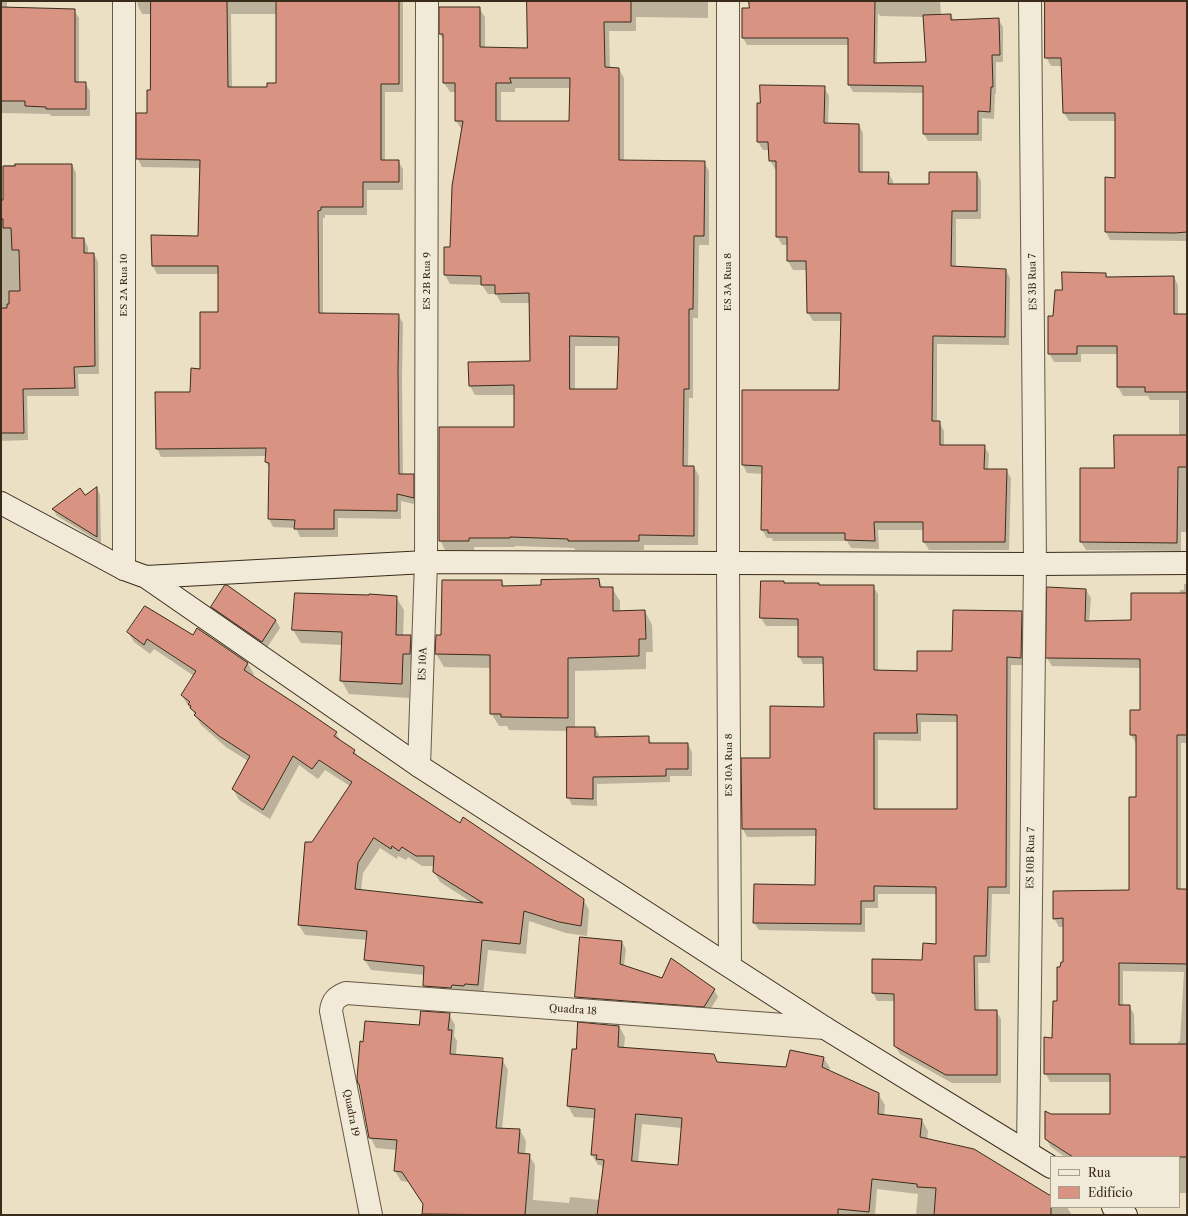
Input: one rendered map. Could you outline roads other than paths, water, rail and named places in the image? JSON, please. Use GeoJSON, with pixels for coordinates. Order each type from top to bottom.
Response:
{"type":"FeatureCollection","features":[{"type":"Feature","properties":{"kind":"street","name":"ES 2A Rua 10"},"geometry":{"type":"LineString","coordinates":[[124,1],[124,569]]}},
{"type":"Feature","properties":{"kind":"street","name":"ES 2B Rua 9"},"geometry":{"type":"LineString","coordinates":[[426,562],[427,1]]}},
{"type":"Feature","properties":{"kind":"street","name":"ES 3A Rua 8"},"geometry":{"type":"LineString","coordinates":[[728,1],[728,563]]}},
{"type":"Feature","properties":{"kind":"street","name":"ES 3B Rua 7"},"geometry":{"type":"LineString","coordinates":[[1030,1],[1035,564]]}},
{"type":"Feature","properties":{"kind":"street"},"geometry":{"type":"LineString","coordinates":[[1,503],[124,569],[146,577],[419,766],[825,1028],[1050,1166]]}},
{"type":"Feature","properties":{"kind":"street"},"geometry":{"type":"LineString","coordinates":[[146,577],[426,562],[1187,563]]}},
{"type":"Feature","properties":{"kind":"street","name":"ES 10A"},"geometry":{"type":"LineString","coordinates":[[419,766],[426,562]]}},
{"type":"Feature","properties":{"kind":"street","name":"ES 10A Rua 8"},"geometry":{"type":"LineString","coordinates":[[728,563],[730,966]]}},
{"type":"Feature","properties":{"kind":"street","name":"ES 10B Rua 7"},"geometry":{"type":"LineString","coordinates":[[1028,1152],[1035,564]]}},
{"type":"Feature","properties":{"kind":"street","name":"Quadra 18"},"geometry":{"type":"LineString","coordinates":[[331,1011],[332,1004],[336,999],[346,993],[825,1028]]}},
{"type":"Feature","properties":{"kind":"street","name":"Quadra 19"},"geometry":{"type":"LineString","coordinates":[[331,1011],[371,1215]]}},
{"type":"Feature","properties":{"kind":"street"},"geometry":{"type":"LineString","coordinates":[[1115,1208],[1126,1215]]}}]}
